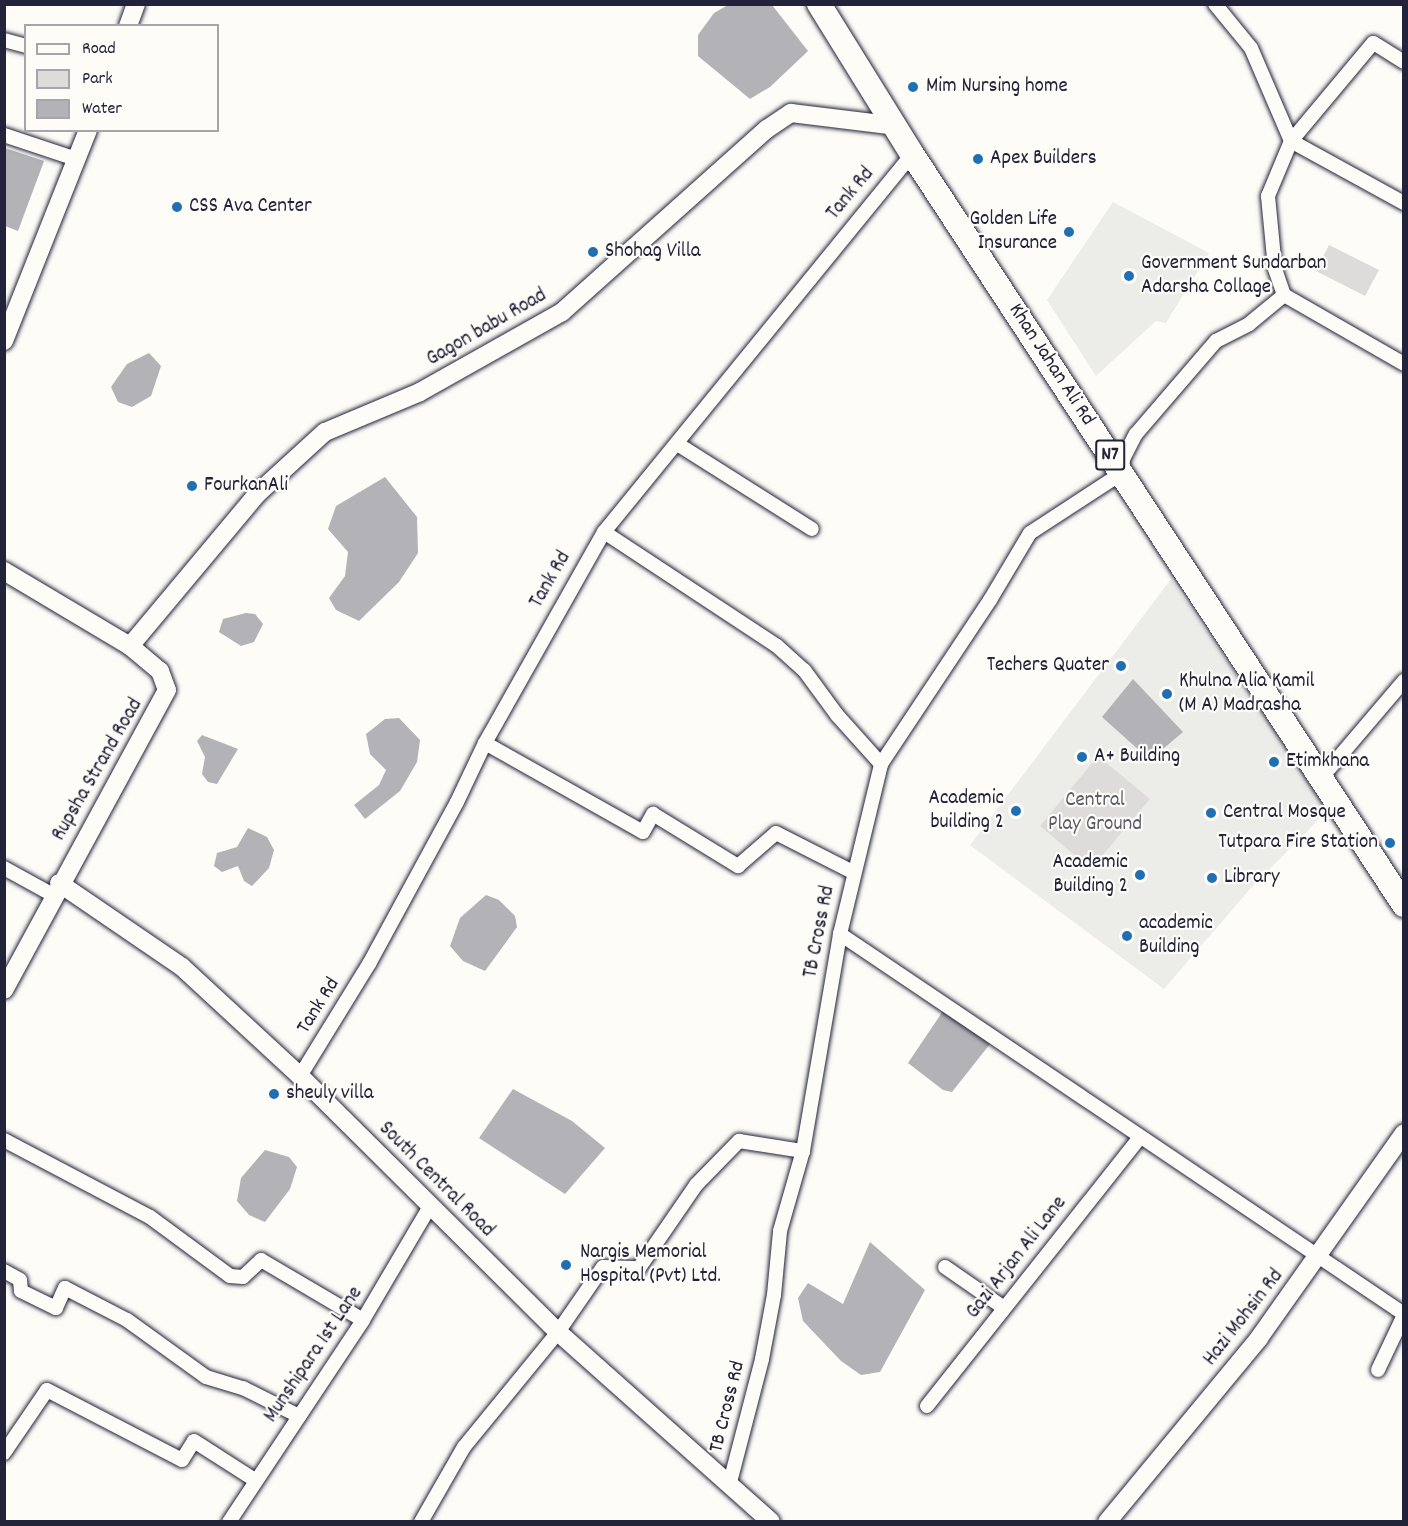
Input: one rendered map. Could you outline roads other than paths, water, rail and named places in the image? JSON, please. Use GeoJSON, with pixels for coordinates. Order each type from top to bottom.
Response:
{"type":"FeatureCollection","features":[{"type":"Feature","properties":{"kind":"highway","name":"Khan Jahan Ali Rd"},"geometry":{"type":"LineString","coordinates":[[819,4],[897,126],[912,154],[1329,769],[1404,885]]}},
{"type":"Feature","properties":{"kind":"highway","name":"Khan Jahan Ali Rd"},"geometry":{"type":"LineString","coordinates":[[833,4],[1123,466],[1404,905]]}},
{"type":"Feature","properties":{"kind":"street"},"geometry":{"type":"LineString","coordinates":[[1215,4],[1251,48],[1291,141],[1404,203]]}},
{"type":"Feature","properties":{"kind":"street"},"geometry":{"type":"LineString","coordinates":[[129,24],[134,5]]}},
{"type":"Feature","properties":{"kind":"street"},"geometry":{"type":"LineString","coordinates":[[4,40],[24,45]]}},
{"type":"Feature","properties":{"kind":"street"},"geometry":{"type":"LineString","coordinates":[[1404,62],[1373,43],[1291,141],[1268,196],[1275,269],[1284,296],[1404,364]]}},
{"type":"Feature","properties":{"kind":"street","name":"Gagon babu Road"},"geometry":{"type":"LineString","coordinates":[[130,646],[257,494],[325,432],[420,392],[562,312],[767,129],[790,113],[897,126]]}},
{"type":"Feature","properties":{"kind":"street"},"geometry":{"type":"LineString","coordinates":[[4,340],[87,132]]}},
{"type":"Feature","properties":{"kind":"street"},"geometry":{"type":"LineString","coordinates":[[4,135],[76,159]]}},
{"type":"Feature","properties":{"kind":"street","name":"Tank Rd"},"geometry":{"type":"LineString","coordinates":[[300,1076],[369,964],[457,802],[485,743],[604,532],[679,445],[862,211],[912,154]]}},
{"type":"Feature","properties":{"kind":"street"},"geometry":{"type":"LineString","coordinates":[[1123,466],[1136,434],[1216,341],[1249,324],[1284,296]]}},
{"type":"Feature","properties":{"kind":"street"},"geometry":{"type":"LineString","coordinates":[[679,445],[812,529]]}},
{"type":"Feature","properties":{"kind":"street","name":"TB Cross Rd"},"geometry":{"type":"LineString","coordinates":[[729,1486],[762,1359],[774,1295],[780,1231],[802,1151],[840,934],[853,872],[881,764],[990,600],[1030,533],[1123,466]]}},
{"type":"Feature","properties":{"kind":"street"},"geometry":{"type":"LineString","coordinates":[[604,532],[777,646],[804,670],[837,715],[881,764]]}},
{"type":"Feature","properties":{"kind":"street","name":"Rupsha Strand Road"},"geometry":{"type":"LineString","coordinates":[[4,571],[130,646],[160,671],[167,690],[161,707],[56,889],[4,990]]}},
{"type":"Feature","properties":{"kind":"street"},"geometry":{"type":"LineString","coordinates":[[1329,769],[1404,681]]}},
{"type":"Feature","properties":{"kind":"street"},"geometry":{"type":"LineString","coordinates":[[485,743],[643,832],[653,814],[738,866],[776,833],[853,872]]}},
{"type":"Feature","properties":{"kind":"street"},"geometry":{"type":"LineString","coordinates":[[4,868],[56,889]]}},
{"type":"Feature","properties":{"kind":"street","name":"South Central Road"},"geometry":{"type":"LineString","coordinates":[[56,889],[182,967],[300,1076],[429,1208],[558,1332],[771,1521]]}},
{"type":"Feature","properties":{"kind":"street"},"geometry":{"type":"LineString","coordinates":[[840,934],[1318,1259],[1404,1314],[1378,1370]]}},
{"type":"Feature","properties":{"kind":"street","name":"Hazi Mohsin Rd"},"geometry":{"type":"LineString","coordinates":[[1107,1521],[1259,1338],[1318,1259],[1404,1133]]}},
{"type":"Feature","properties":{"kind":"street","name":"Gazi Arjan Ali Lane"},"geometry":{"type":"LineString","coordinates":[[927,1406],[1140,1137]]}},
{"type":"Feature","properties":{"kind":"street"},"geometry":{"type":"LineString","coordinates":[[4,1140],[150,1217],[230,1276],[243,1277],[261,1260],[363,1320]]}},
{"type":"Feature","properties":{"kind":"street"},"geometry":{"type":"LineString","coordinates":[[421,1521],[464,1447],[558,1332],[603,1267],[639,1268],[696,1185],[739,1141],[802,1151]]}},
{"type":"Feature","properties":{"kind":"street","name":"Munshipara 1st Lane"},"geometry":{"type":"LineString","coordinates":[[229,1521],[363,1320],[429,1208]]}},
{"type":"Feature","properties":{"kind":"street"},"geometry":{"type":"LineString","coordinates":[[945,1267],[1004,1308]]}},
{"type":"Feature","properties":{"kind":"street"},"geometry":{"type":"LineString","coordinates":[[4,1271],[20,1280],[21,1291],[56,1308],[65,1288],[127,1320],[206,1377],[243,1388],[299,1416]]}},
{"type":"Feature","properties":{"kind":"street"},"geometry":{"type":"LineString","coordinates":[[4,1453],[47,1390],[182,1460],[194,1441],[255,1480]]}},
{"type":"Feature","properties":{"kind":"water"},"geometry":{"type":"Polygon","coordinates":[[[728,5],[772,5],[808,51],[770,87],[750,99],[698,56],[698,35],[714,13],[728,5]]]}},
{"type":"Feature","properties":{"kind":"water"},"geometry":{"type":"Polygon","coordinates":[[[5,148],[44,161],[18,231],[5,226],[5,148]]]}},
{"type":"Feature","properties":{"kind":"water"},"geometry":{"type":"Polygon","coordinates":[[[149,353],[161,366],[151,396],[132,407],[118,402],[111,387],[127,364],[149,353]]]}},
{"type":"Feature","properties":{"kind":"water"},"geometry":{"type":"Polygon","coordinates":[[[385,477],[417,517],[418,553],[399,582],[359,621],[336,610],[329,598],[345,576],[348,552],[328,529],[336,506],[385,477]]]}},
{"type":"Feature","properties":{"kind":"water"},"geometry":{"type":"Polygon","coordinates":[[[246,613],[255,614],[263,624],[254,642],[241,646],[219,632],[223,619],[246,613]]]}},
{"type":"Feature","properties":{"kind":"water"},"geometry":{"type":"Polygon","coordinates":[[[1133,679],[1183,732],[1150,760],[1102,717],[1133,679]]]}},
{"type":"Feature","properties":{"kind":"water"},"geometry":{"type":"Polygon","coordinates":[[[399,718],[420,740],[417,762],[400,791],[365,819],[354,805],[379,785],[386,770],[370,754],[366,734],[385,719],[399,718]]]}},
{"type":"Feature","properties":{"kind":"water"},"geometry":{"type":"Polygon","coordinates":[[[202,735],[238,749],[217,784],[208,782],[202,774],[205,757],[197,741],[202,735]]]}},
{"type":"Feature","properties":{"kind":"water"},"geometry":{"type":"Polygon","coordinates":[[[248,828],[267,837],[274,850],[269,868],[252,886],[244,881],[238,866],[222,872],[214,866],[217,853],[237,847],[248,828]]]}},
{"type":"Feature","properties":{"kind":"water"},"geometry":{"type":"Polygon","coordinates":[[[486,895],[499,900],[515,916],[517,927],[485,971],[463,961],[450,946],[460,918],[486,895]]]}},
{"type":"Feature","properties":{"kind":"water"},"geometry":{"type":"Polygon","coordinates":[[[945,1008],[990,1044],[952,1092],[943,1090],[908,1063],[945,1008]]]}},
{"type":"Feature","properties":{"kind":"water"},"geometry":{"type":"Polygon","coordinates":[[[513,1089],[572,1121],[605,1148],[565,1194],[479,1138],[513,1089]]]}},
{"type":"Feature","properties":{"kind":"water"},"geometry":{"type":"Polygon","coordinates":[[[265,1150],[289,1157],[297,1167],[290,1189],[265,1222],[249,1215],[237,1201],[241,1178],[265,1150]]]}},
{"type":"Feature","properties":{"kind":"water"},"geometry":{"type":"Polygon","coordinates":[[[870,1242],[925,1290],[880,1372],[861,1375],[841,1361],[803,1321],[798,1298],[808,1283],[843,1304],[870,1242]]]}},
{"type":"Feature","properties":{"kind":"place","name":"Mim Nursing home"},"geometry":{"type":"Point","coordinates":[913,87]}},
{"type":"Feature","properties":{"kind":"place","name":"Apex Builders"},"geometry":{"type":"Point","coordinates":[978,159]}},
{"type":"Feature","properties":{"kind":"place","name":"CSS Ava Center"},"geometry":{"type":"Point","coordinates":[177,207]}},
{"type":"Feature","properties":{"kind":"place","name":"Golden Life Insurance"},"geometry":{"type":"Point","coordinates":[1069,232]}},
{"type":"Feature","properties":{"kind":"place","name":"Shohag Villa"},"geometry":{"type":"Point","coordinates":[593,252]}},
{"type":"Feature","properties":{"kind":"place","name":"Government Sundarban Adarsha Collage"},"geometry":{"type":"Point","coordinates":[1129,276]}},
{"type":"Feature","properties":{"kind":"place","name":"FourkanAli"},"geometry":{"type":"Point","coordinates":[192,486]}},
{"type":"Feature","properties":{"kind":"place","name":"Techers Quater"},"geometry":{"type":"Point","coordinates":[1121,666]}},
{"type":"Feature","properties":{"kind":"place","name":"Khulna Alia Kamil (M A) Madrasha"},"geometry":{"type":"Point","coordinates":[1167,694]}},
{"type":"Feature","properties":{"kind":"place","name":"A+ Building"},"geometry":{"type":"Point","coordinates":[1082,757]}},
{"type":"Feature","properties":{"kind":"place","name":"Etimkhana"},"geometry":{"type":"Point","coordinates":[1274,762]}},
{"type":"Feature","properties":{"kind":"place","name":"Academic building 2"},"geometry":{"type":"Point","coordinates":[1016,811]}},
{"type":"Feature","properties":{"kind":"place","name":"Central Mosque"},"geometry":{"type":"Point","coordinates":[1211,813]}},
{"type":"Feature","properties":{"kind":"place","name":"Tutpara Fire Station"},"geometry":{"type":"Point","coordinates":[1390,843]}},
{"type":"Feature","properties":{"kind":"place","name":"Academic Building 2"},"geometry":{"type":"Point","coordinates":[1140,875]}},
{"type":"Feature","properties":{"kind":"place","name":"Library"},"geometry":{"type":"Point","coordinates":[1212,878]}},
{"type":"Feature","properties":{"kind":"place","name":"academic Building"},"geometry":{"type":"Point","coordinates":[1127,936]}},
{"type":"Feature","properties":{"kind":"place","name":"sheuly villa"},"geometry":{"type":"Point","coordinates":[274,1094]}},
{"type":"Feature","properties":{"kind":"place","name":"Nargis Memorial Hospital (Pvt) Ltd."},"geometry":{"type":"Point","coordinates":[566,1265]}},
{"type":"Feature","properties":{"kind":"park label","name":"Central Play Ground"},"geometry":{"type":"Point","coordinates":[1095,813]}}]}
